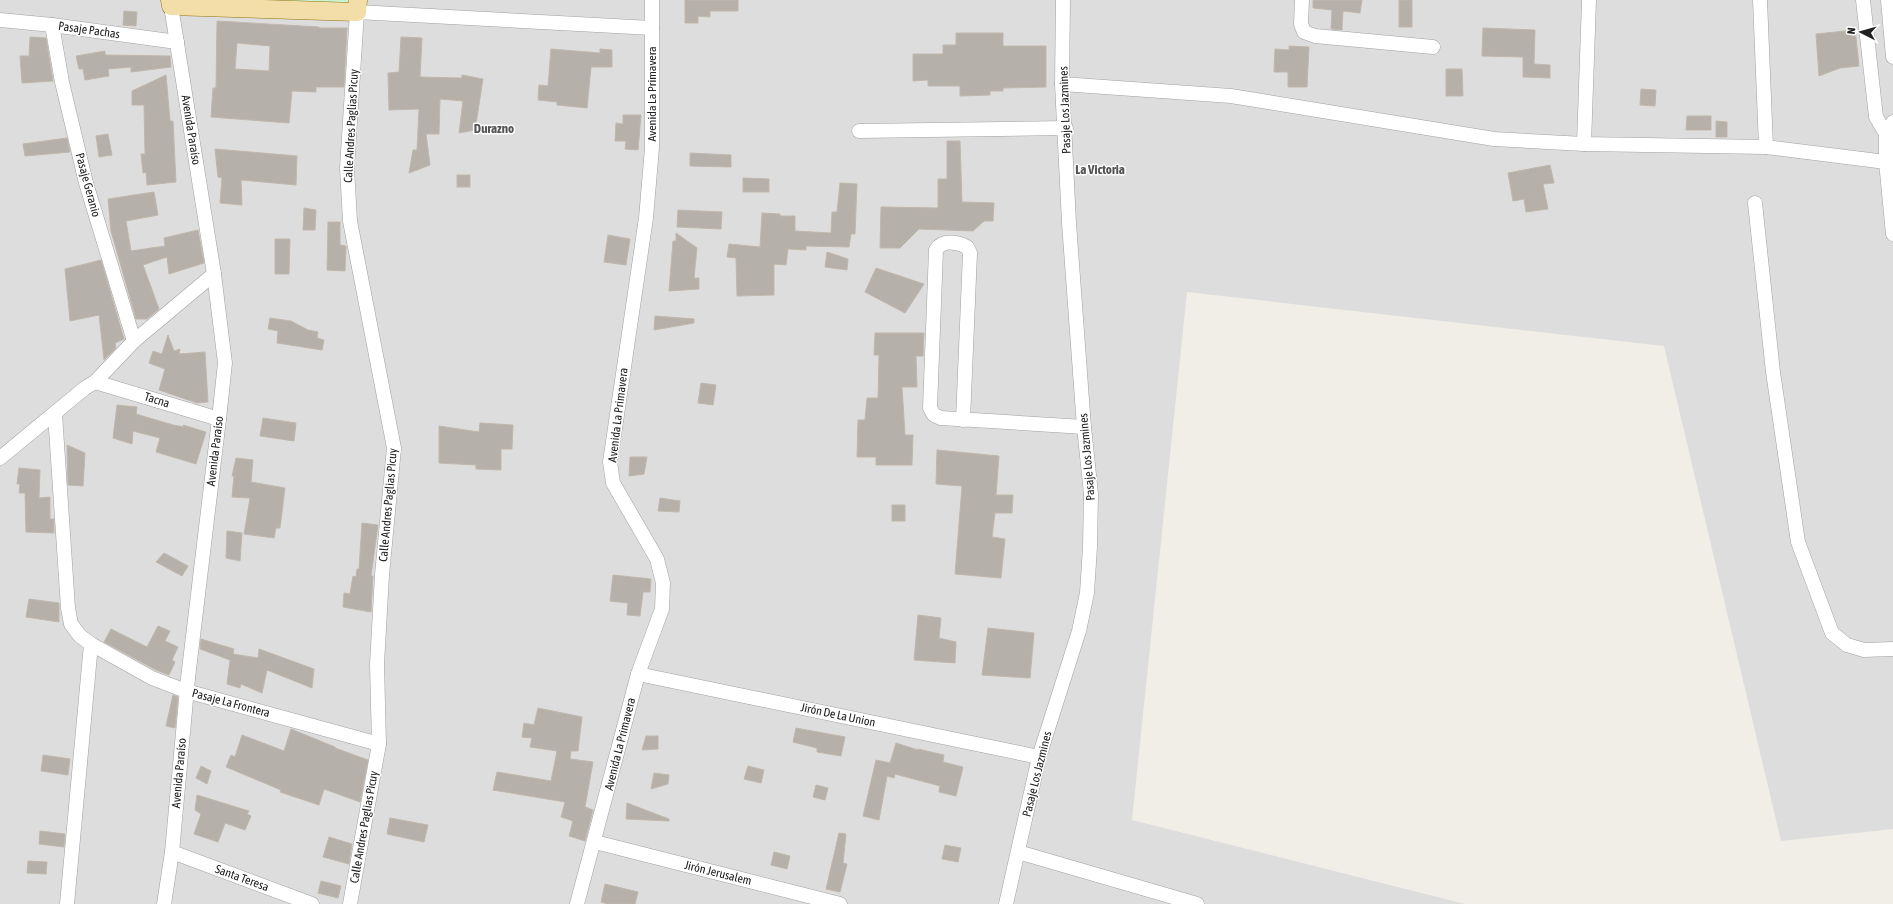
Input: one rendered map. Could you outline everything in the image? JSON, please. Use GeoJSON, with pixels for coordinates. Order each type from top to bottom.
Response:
{"type":"FeatureCollection","features":[{"type":"Feature","properties":{"kind":"main road"},"geometry":{"type":"LineString","coordinates":[[171,3],[358,6]]}},
{"type":"Feature","properties":{"kind":"street","name":"Avenida La Primavera"},"geometry":{"type":"LineString","coordinates":[[577,904],[595,842],[638,674],[662,609],[663,583],[657,559],[613,483],[610,462],[646,218],[652,148],[652,0]]}},
{"type":"Feature","properties":{"kind":"street","name":"Pasaje Los Jazmines"},"geometry":{"type":"LineString","coordinates":[[1006,904],[1039,757],[1080,631],[1087,593],[1090,547],[1091,494],[1084,427],[1069,223],[1066,128],[1062,84],[1063,0]]}},
{"type":"Feature","properties":{"kind":"street"},"geometry":{"type":"LineString","coordinates":[[1302,0],[1301,24],[1304,32],[1315,36],[1433,47]]}},
{"type":"Feature","properties":{"kind":"street"},"geometry":{"type":"LineString","coordinates":[[1584,144],[1589,0]]}},
{"type":"Feature","properties":{"kind":"street"},"geometry":{"type":"LineString","coordinates":[[1760,0],[1766,147]]}},
{"type":"Feature","properties":{"kind":"street"},"geometry":{"type":"LineString","coordinates":[[1864,0],[1876,118],[1891,130],[1886,162],[1893,234]]}},
{"type":"Feature","properties":{"kind":"street"},"geometry":{"type":"LineString","coordinates":[[1888,0],[1893,56]]}},
{"type":"Feature","properties":{"kind":"street","name":"Avenida Paraíso"},"geometry":{"type":"LineString","coordinates":[[164,904],[172,852],[186,691],[225,363],[214,274],[171,3]]}},
{"type":"Feature","properties":{"kind":"street"},"geometry":{"type":"LineString","coordinates":[[358,6],[652,28]]}},
{"type":"Feature","properties":{"kind":"street","name":"Calle Andres Paglias Picuy"},"geometry":{"type":"LineString","coordinates":[[350,904],[379,744],[377,664],[382,574],[394,448],[350,221],[347,168],[358,6]]}},
{"type":"Feature","properties":{"kind":"street","name":"Pasaje Pachas"},"geometry":{"type":"LineString","coordinates":[[0,20],[52,25],[177,42]]}},
{"type":"Feature","properties":{"kind":"street","name":"Pasaje Geranio"},"geometry":{"type":"LineString","coordinates":[[52,25],[62,82],[86,183],[134,341]]}},
{"type":"Feature","properties":{"kind":"street"},"geometry":{"type":"LineString","coordinates":[[1062,84],[1231,96],[1494,140],[1584,144],[1766,147],[1886,162]]}},
{"type":"Feature","properties":{"kind":"street"},"geometry":{"type":"LineString","coordinates":[[859,131],[1066,128]]}},
{"type":"Feature","properties":{"kind":"street"},"geometry":{"type":"LineString","coordinates":[[1755,203],[1773,372],[1798,542],[1832,633],[1847,646],[1864,650],[1893,649]]}},
{"type":"Feature","properties":{"kind":"street"},"geometry":{"type":"LineString","coordinates":[[963,420],[970,253],[968,247],[960,243],[944,243],[936,250],[930,408],[934,415],[941,418],[963,420],[1084,427]]}},
{"type":"Feature","properties":{"kind":"street"},"geometry":{"type":"LineString","coordinates":[[0,458],[85,388],[95,382],[134,341],[214,274]]}},
{"type":"Feature","properties":{"kind":"street","name":"Tacna"},"geometry":{"type":"LineString","coordinates":[[95,382],[219,419]]}},
{"type":"Feature","properties":{"kind":"street","name":"Pasaje La Frontera"},"geometry":{"type":"LineString","coordinates":[[55,414],[69,613],[71,624],[75,631],[92,644],[152,678],[186,691],[379,744]]}},
{"type":"Feature","properties":{"kind":"street"},"geometry":{"type":"LineString","coordinates":[[66,904],[92,644]]}},
{"type":"Feature","properties":{"kind":"street","name":"Jirón De La Union"},"geometry":{"type":"LineString","coordinates":[[638,674],[1039,757]]}},
{"type":"Feature","properties":{"kind":"street","name":"Jirón Jerusalem"},"geometry":{"type":"LineString","coordinates":[[595,842],[840,904]]}},
{"type":"Feature","properties":{"kind":"street","name":"Santa Teresa"},"geometry":{"type":"LineString","coordinates":[[172,852],[312,904]]}},
{"type":"Feature","properties":{"kind":"street"},"geometry":{"type":"LineString","coordinates":[[1018,852],[1197,904]]}},
{"type":"Feature","properties":{"kind":"shaded area"},"geometry":{"type":"Polygon","coordinates":[[[0,0],[1893,0],[1893,829],[1781,841],[1664,346],[1187,292],[1132,820],[1465,904],[0,904],[0,0]]]}},
{"type":"Feature","properties":{"kind":"green space"},"geometry":{"type":"Polygon","coordinates":[[[185,0],[352,0],[351,7],[185,0]]]}},
{"type":"Feature","properties":{"kind":"building"},"geometry":{"type":"Polygon","coordinates":[[[685,0],[738,0],[738,11],[710,11],[710,17],[698,16],[698,23],[685,23],[685,0]]]}},
{"type":"Feature","properties":{"kind":"building"},"geometry":{"type":"Polygon","coordinates":[[[1313,0],[1362,0],[1360,13],[1343,11],[1342,30],[1331,29],[1332,10],[1313,8],[1313,0]]]}},
{"type":"Feature","properties":{"kind":"building"},"geometry":{"type":"Polygon","coordinates":[[[1399,0],[1412,0],[1412,27],[1399,27],[1399,0]]]}},
{"type":"Feature","properties":{"kind":"building"},"geometry":{"type":"Polygon","coordinates":[[[124,11],[137,12],[136,26],[123,25],[124,11]]]}},
{"type":"Feature","properties":{"kind":"building"},"geometry":{"type":"Polygon","coordinates":[[[217,21],[319,28],[347,28],[344,87],[316,87],[316,92],[292,91],[289,123],[211,117],[213,88],[216,88],[217,21]],[[237,43],[235,69],[269,71],[270,46],[237,43]]]}},
{"type":"Feature","properties":{"kind":"building"},"geometry":{"type":"Polygon","coordinates":[[[1483,28],[1535,30],[1534,64],[1550,65],[1550,78],[1523,77],[1523,57],[1482,56],[1483,28]]]}},
{"type":"Feature","properties":{"kind":"building"},"geometry":{"type":"Polygon","coordinates":[[[1855,28],[1859,66],[1840,68],[1819,76],[1816,34],[1845,31],[1855,28]]]}},
{"type":"Feature","properties":{"kind":"building"},"geometry":{"type":"Polygon","coordinates":[[[956,33],[1003,33],[1003,46],[1046,46],[1046,87],[1003,88],[1003,91],[990,91],[990,95],[960,96],[960,86],[928,86],[928,80],[913,81],[913,54],[943,54],[943,45],[956,45],[956,33]]]}},
{"type":"Feature","properties":{"kind":"building"},"geometry":{"type":"Polygon","coordinates":[[[30,37],[46,38],[53,81],[22,83],[20,56],[29,56],[30,37]]]}},
{"type":"Feature","properties":{"kind":"building"},"geometry":{"type":"Polygon","coordinates":[[[401,37],[422,38],[420,77],[462,78],[462,75],[483,79],[475,130],[459,133],[463,101],[440,99],[439,134],[426,134],[430,165],[409,173],[413,150],[417,150],[419,109],[389,110],[388,73],[399,72],[401,37]]]}},
{"type":"Feature","properties":{"kind":"building"},"geometry":{"type":"Polygon","coordinates":[[[1289,46],[1309,47],[1307,87],[1288,87],[1288,72],[1274,72],[1275,49],[1289,50],[1289,46]]]}},
{"type":"Feature","properties":{"kind":"building"},"geometry":{"type":"Polygon","coordinates":[[[551,49],[600,53],[600,49],[612,50],[612,67],[591,67],[587,108],[557,105],[557,102],[538,100],[539,85],[548,86],[551,49]]]}},
{"type":"Feature","properties":{"kind":"building"},"geometry":{"type":"Polygon","coordinates":[[[105,51],[105,55],[170,56],[171,67],[131,72],[131,67],[108,69],[109,76],[85,80],[83,69],[79,69],[76,56],[105,51]]]}},
{"type":"Feature","properties":{"kind":"building"},"geometry":{"type":"Polygon","coordinates":[[[1446,69],[1462,69],[1463,96],[1446,96],[1446,69]]]}},
{"type":"Feature","properties":{"kind":"building"},"geometry":{"type":"Polygon","coordinates":[[[166,75],[170,121],[173,121],[176,182],[147,185],[146,172],[143,173],[141,154],[145,154],[144,105],[132,105],[132,91],[166,75]]]}},
{"type":"Feature","properties":{"kind":"building"},"geometry":{"type":"Polygon","coordinates":[[[1641,89],[1656,90],[1655,106],[1640,105],[1641,89]]]}},
{"type":"Feature","properties":{"kind":"building"},"geometry":{"type":"Polygon","coordinates":[[[623,115],[641,115],[638,150],[625,149],[626,141],[615,141],[616,123],[623,124],[623,115]]]}},
{"type":"Feature","properties":{"kind":"building"},"geometry":{"type":"Polygon","coordinates":[[[1687,116],[1711,116],[1711,130],[1686,130],[1687,116]]]}},
{"type":"Feature","properties":{"kind":"building"},"geometry":{"type":"Polygon","coordinates":[[[1716,121],[1727,122],[1727,137],[1716,137],[1716,121]]]}},
{"type":"Feature","properties":{"kind":"building"},"geometry":{"type":"Polygon","coordinates":[[[108,134],[112,155],[99,157],[96,136],[108,134]]]}},
{"type":"Feature","properties":{"kind":"building"},"geometry":{"type":"Polygon","coordinates":[[[67,138],[70,152],[25,156],[23,144],[67,138]]]}},
{"type":"Feature","properties":{"kind":"building"},"geometry":{"type":"Polygon","coordinates":[[[947,141],[960,141],[962,202],[994,203],[993,221],[984,221],[973,231],[919,229],[900,248],[880,248],[881,207],[938,208],[938,179],[947,179],[947,141]]]}},
{"type":"Feature","properties":{"kind":"building"},"geometry":{"type":"Polygon","coordinates":[[[215,149],[297,156],[296,185],[241,180],[242,205],[220,203],[222,178],[218,177],[215,149]]]}},
{"type":"Feature","properties":{"kind":"building"},"geometry":{"type":"Polygon","coordinates":[[[690,153],[731,155],[731,167],[690,166],[690,153]]]}},
{"type":"Feature","properties":{"kind":"building"},"geometry":{"type":"Polygon","coordinates":[[[1550,165],[1554,183],[1543,184],[1548,209],[1526,212],[1524,199],[1513,201],[1508,173],[1550,165]]]}},
{"type":"Feature","properties":{"kind":"building"},"geometry":{"type":"Polygon","coordinates":[[[457,175],[470,175],[470,187],[457,187],[457,175]]]}},
{"type":"Feature","properties":{"kind":"building"},"geometry":{"type":"Polygon","coordinates":[[[743,178],[769,179],[769,192],[743,192],[743,178]]]}},
{"type":"Feature","properties":{"kind":"building"},"geometry":{"type":"Polygon","coordinates":[[[840,183],[857,184],[855,234],[851,234],[849,247],[806,246],[806,250],[788,249],[786,265],[774,264],[774,295],[737,296],[736,258],[727,257],[729,244],[760,247],[762,213],[780,214],[780,216],[795,216],[795,231],[831,233],[832,212],[837,212],[840,183]]]}},
{"type":"Feature","properties":{"kind":"building"},"geometry":{"type":"Polygon","coordinates":[[[154,192],[158,215],[126,221],[131,251],[165,246],[164,238],[198,230],[204,263],[169,274],[167,257],[143,265],[159,309],[147,319],[136,319],[111,231],[108,199],[154,192]]]}},
{"type":"Feature","properties":{"kind":"building"},"geometry":{"type":"Polygon","coordinates":[[[304,208],[316,210],[315,230],[303,230],[304,208]]]}},
{"type":"Feature","properties":{"kind":"building"},"geometry":{"type":"Polygon","coordinates":[[[678,210],[722,212],[721,229],[677,227],[678,210]]]}},
{"type":"Feature","properties":{"kind":"building"},"geometry":{"type":"Polygon","coordinates":[[[328,222],[340,222],[340,245],[346,246],[345,271],[327,270],[328,222]]]}},
{"type":"Feature","properties":{"kind":"building"},"geometry":{"type":"Polygon","coordinates":[[[676,233],[697,248],[694,278],[699,278],[699,289],[669,291],[673,241],[676,241],[676,233]]]}},
{"type":"Feature","properties":{"kind":"building"},"geometry":{"type":"Polygon","coordinates":[[[608,235],[630,239],[626,265],[604,262],[608,235]]]}},
{"type":"Feature","properties":{"kind":"building"},"geometry":{"type":"Polygon","coordinates":[[[275,239],[290,239],[289,274],[275,274],[275,239]]]}},
{"type":"Feature","properties":{"kind":"building"},"geometry":{"type":"Polygon","coordinates":[[[827,252],[848,259],[847,270],[825,267],[827,252]]]}},
{"type":"Feature","properties":{"kind":"building"},"geometry":{"type":"Polygon","coordinates":[[[101,260],[124,339],[115,343],[116,348],[104,360],[99,315],[70,321],[65,269],[101,260]]]}},
{"type":"Feature","properties":{"kind":"building"},"geometry":{"type":"Polygon","coordinates":[[[876,268],[924,284],[905,313],[865,292],[876,268]]]}},
{"type":"Feature","properties":{"kind":"building"},"geometry":{"type":"Polygon","coordinates":[[[655,316],[694,319],[694,323],[654,330],[655,316]]]}},
{"type":"Feature","properties":{"kind":"building"},"geometry":{"type":"Polygon","coordinates":[[[270,318],[291,321],[308,330],[318,332],[317,338],[324,340],[322,350],[277,343],[278,331],[268,329],[270,318]]]}},
{"type":"Feature","properties":{"kind":"building"},"geometry":{"type":"Polygon","coordinates":[[[875,333],[924,333],[923,356],[916,356],[917,387],[902,387],[905,435],[913,435],[912,465],[876,465],[876,457],[857,457],[858,420],[865,420],[867,398],[878,398],[879,355],[874,355],[875,333]]]}},
{"type":"Feature","properties":{"kind":"building"},"geometry":{"type":"Polygon","coordinates":[[[168,335],[174,351],[180,349],[179,354],[205,352],[208,402],[197,403],[159,390],[165,369],[149,363],[153,351],[162,354],[168,335]]]}},
{"type":"Feature","properties":{"kind":"building"},"geometry":{"type":"Polygon","coordinates":[[[701,383],[716,385],[713,405],[698,403],[701,383]]]}},
{"type":"Feature","properties":{"kind":"building"},"geometry":{"type":"Polygon","coordinates":[[[117,405],[137,407],[136,414],[173,425],[184,427],[183,425],[206,432],[196,464],[156,452],[160,438],[133,431],[132,444],[113,438],[117,405]]]}},
{"type":"Feature","properties":{"kind":"building"},"geometry":{"type":"Polygon","coordinates":[[[263,418],[296,423],[294,441],[260,436],[263,418]]]}},
{"type":"Feature","properties":{"kind":"building"},"geometry":{"type":"Polygon","coordinates":[[[480,423],[513,425],[512,449],[501,449],[501,470],[476,469],[476,465],[439,463],[439,426],[479,432],[480,423]]]}},
{"type":"Feature","properties":{"kind":"building"},"geometry":{"type":"Polygon","coordinates":[[[67,445],[85,453],[83,486],[68,485],[67,445]]]}},
{"type":"Feature","properties":{"kind":"building"},"geometry":{"type":"Polygon","coordinates":[[[937,450],[999,456],[996,495],[1013,495],[1012,513],[995,513],[992,537],[1005,539],[1001,578],[955,574],[962,486],[936,484],[937,450]]]}},
{"type":"Feature","properties":{"kind":"building"},"geometry":{"type":"Polygon","coordinates":[[[630,457],[647,457],[644,474],[629,476],[630,457]]]}},
{"type":"Feature","properties":{"kind":"building"},"geometry":{"type":"Polygon","coordinates":[[[236,458],[253,460],[251,482],[285,488],[280,528],[276,528],[274,538],[244,534],[250,498],[232,497],[234,476],[232,476],[236,458]]]}},
{"type":"Feature","properties":{"kind":"building"},"geometry":{"type":"Polygon","coordinates":[[[19,468],[40,470],[39,498],[50,497],[50,519],[54,519],[54,533],[26,532],[25,493],[19,493],[20,484],[17,484],[19,468]]]}},
{"type":"Feature","properties":{"kind":"building"},"geometry":{"type":"Polygon","coordinates":[[[660,498],[680,501],[679,512],[658,511],[660,498]]]}},
{"type":"Feature","properties":{"kind":"building"},"geometry":{"type":"Polygon","coordinates":[[[892,505],[905,505],[905,521],[892,521],[892,505]]]}},
{"type":"Feature","properties":{"kind":"building"},"geometry":{"type":"Polygon","coordinates":[[[362,523],[378,525],[371,576],[373,576],[371,612],[343,607],[344,593],[350,594],[353,576],[356,577],[357,569],[359,569],[362,523]]]}},
{"type":"Feature","properties":{"kind":"building"},"geometry":{"type":"Polygon","coordinates":[[[227,531],[242,533],[240,561],[226,558],[227,531]]]}},
{"type":"Feature","properties":{"kind":"building"},"geometry":{"type":"Polygon","coordinates":[[[164,553],[188,566],[182,576],[156,562],[164,553]]]}},
{"type":"Feature","properties":{"kind":"building"},"geometry":{"type":"Polygon","coordinates":[[[613,575],[651,579],[650,592],[643,592],[640,616],[627,615],[628,603],[610,601],[613,575]]]}},
{"type":"Feature","properties":{"kind":"building"},"geometry":{"type":"Polygon","coordinates":[[[29,599],[59,603],[59,622],[26,617],[29,599]]]}},
{"type":"Feature","properties":{"kind":"building"},"geometry":{"type":"Polygon","coordinates":[[[918,615],[941,618],[939,638],[956,642],[955,663],[914,660],[918,615]]]}},
{"type":"Feature","properties":{"kind":"building"},"geometry":{"type":"Polygon","coordinates":[[[158,626],[170,631],[165,641],[178,647],[172,660],[175,662],[169,675],[156,670],[104,642],[111,629],[147,647],[158,626]]]}},
{"type":"Feature","properties":{"kind":"building"},"geometry":{"type":"Polygon","coordinates":[[[988,628],[1034,633],[1030,678],[982,675],[988,628]]]}},
{"type":"Feature","properties":{"kind":"building"},"geometry":{"type":"Polygon","coordinates":[[[201,639],[234,649],[233,654],[258,658],[259,649],[314,669],[312,688],[267,670],[262,693],[241,684],[240,688],[227,684],[230,660],[200,649],[201,639]]]}},
{"type":"Feature","properties":{"kind":"building"},"geometry":{"type":"Polygon","coordinates":[[[173,695],[178,697],[175,728],[166,726],[173,695]]]}},
{"type":"Feature","properties":{"kind":"building"},"geometry":{"type":"Polygon","coordinates":[[[538,708],[582,717],[578,751],[571,751],[570,759],[593,762],[585,807],[593,810],[585,841],[569,836],[573,821],[561,817],[565,802],[493,790],[497,772],[551,781],[557,751],[530,747],[532,738],[522,737],[524,723],[534,725],[538,708]]]}},
{"type":"Feature","properties":{"kind":"building"},"geometry":{"type":"Polygon","coordinates":[[[796,728],[845,737],[841,756],[817,752],[817,748],[793,742],[796,728]]]}},
{"type":"Feature","properties":{"kind":"building"},"geometry":{"type":"Polygon","coordinates":[[[291,729],[368,760],[360,802],[324,789],[319,805],[280,792],[281,790],[226,767],[231,755],[235,757],[242,735],[284,751],[291,729]]]}},
{"type":"Feature","properties":{"kind":"building"},"geometry":{"type":"Polygon","coordinates":[[[646,736],[658,736],[658,749],[642,750],[646,736]]]}},
{"type":"Feature","properties":{"kind":"building"},"geometry":{"type":"Polygon","coordinates":[[[896,743],[918,750],[944,755],[943,762],[963,767],[956,796],[939,792],[940,786],[895,774],[894,778],[887,776],[879,820],[863,816],[876,760],[890,763],[896,743]]]}},
{"type":"Feature","properties":{"kind":"building"},"geometry":{"type":"Polygon","coordinates":[[[43,755],[70,759],[68,775],[41,771],[43,755]]]}},
{"type":"Feature","properties":{"kind":"building"},"geometry":{"type":"Polygon","coordinates":[[[201,766],[211,771],[207,784],[196,778],[201,766]]]}},
{"type":"Feature","properties":{"kind":"building"},"geometry":{"type":"Polygon","coordinates":[[[748,766],[764,770],[761,783],[744,779],[748,766]]]}},
{"type":"Feature","properties":{"kind":"building"},"geometry":{"type":"Polygon","coordinates":[[[654,773],[669,775],[668,784],[651,789],[654,773]]]}},
{"type":"Feature","properties":{"kind":"building"},"geometry":{"type":"Polygon","coordinates":[[[816,785],[828,788],[825,800],[813,797],[816,785]]]}},
{"type":"Feature","properties":{"kind":"building"},"geometry":{"type":"Polygon","coordinates":[[[197,795],[249,811],[247,814],[251,816],[245,830],[225,823],[218,842],[194,834],[201,814],[195,810],[197,795]]]}},
{"type":"Feature","properties":{"kind":"building"},"geometry":{"type":"Polygon","coordinates":[[[627,803],[669,819],[669,821],[626,819],[627,803]]]}},
{"type":"Feature","properties":{"kind":"building"},"geometry":{"type":"Polygon","coordinates":[[[390,818],[428,825],[424,842],[387,834],[390,818]]]}},
{"type":"Feature","properties":{"kind":"building"},"geometry":{"type":"Polygon","coordinates":[[[40,831],[65,834],[64,847],[39,844],[40,831]]]}},
{"type":"Feature","properties":{"kind":"building"},"geometry":{"type":"Polygon","coordinates":[[[839,833],[846,834],[843,863],[847,864],[840,892],[826,889],[839,833]]]}},
{"type":"Feature","properties":{"kind":"building"},"geometry":{"type":"Polygon","coordinates":[[[329,837],[352,844],[349,864],[323,857],[329,837]]]}},
{"type":"Feature","properties":{"kind":"building"},"geometry":{"type":"Polygon","coordinates":[[[945,845],[961,848],[958,862],[942,859],[945,845]]]}},
{"type":"Feature","properties":{"kind":"building"},"geometry":{"type":"Polygon","coordinates":[[[774,852],[790,856],[787,869],[771,865],[774,852]]]}},
{"type":"Feature","properties":{"kind":"building"},"geometry":{"type":"Polygon","coordinates":[[[28,861],[47,862],[46,874],[27,873],[28,861]]]}},
{"type":"Feature","properties":{"kind":"building"},"geometry":{"type":"Polygon","coordinates":[[[321,881],[341,886],[338,898],[318,893],[321,881]]]}},
{"type":"Feature","properties":{"kind":"building"},"geometry":{"type":"Polygon","coordinates":[[[605,884],[638,892],[635,904],[608,904],[601,902],[605,884]]]}},
{"type":"Feature","properties":{"kind":"district","name":"Durazno"},"geometry":{"type":"Point","coordinates":[494,128]}},
{"type":"Feature","properties":{"kind":"district","name":"La Victoria"},"geometry":{"type":"Point","coordinates":[1100,169]}}]}
